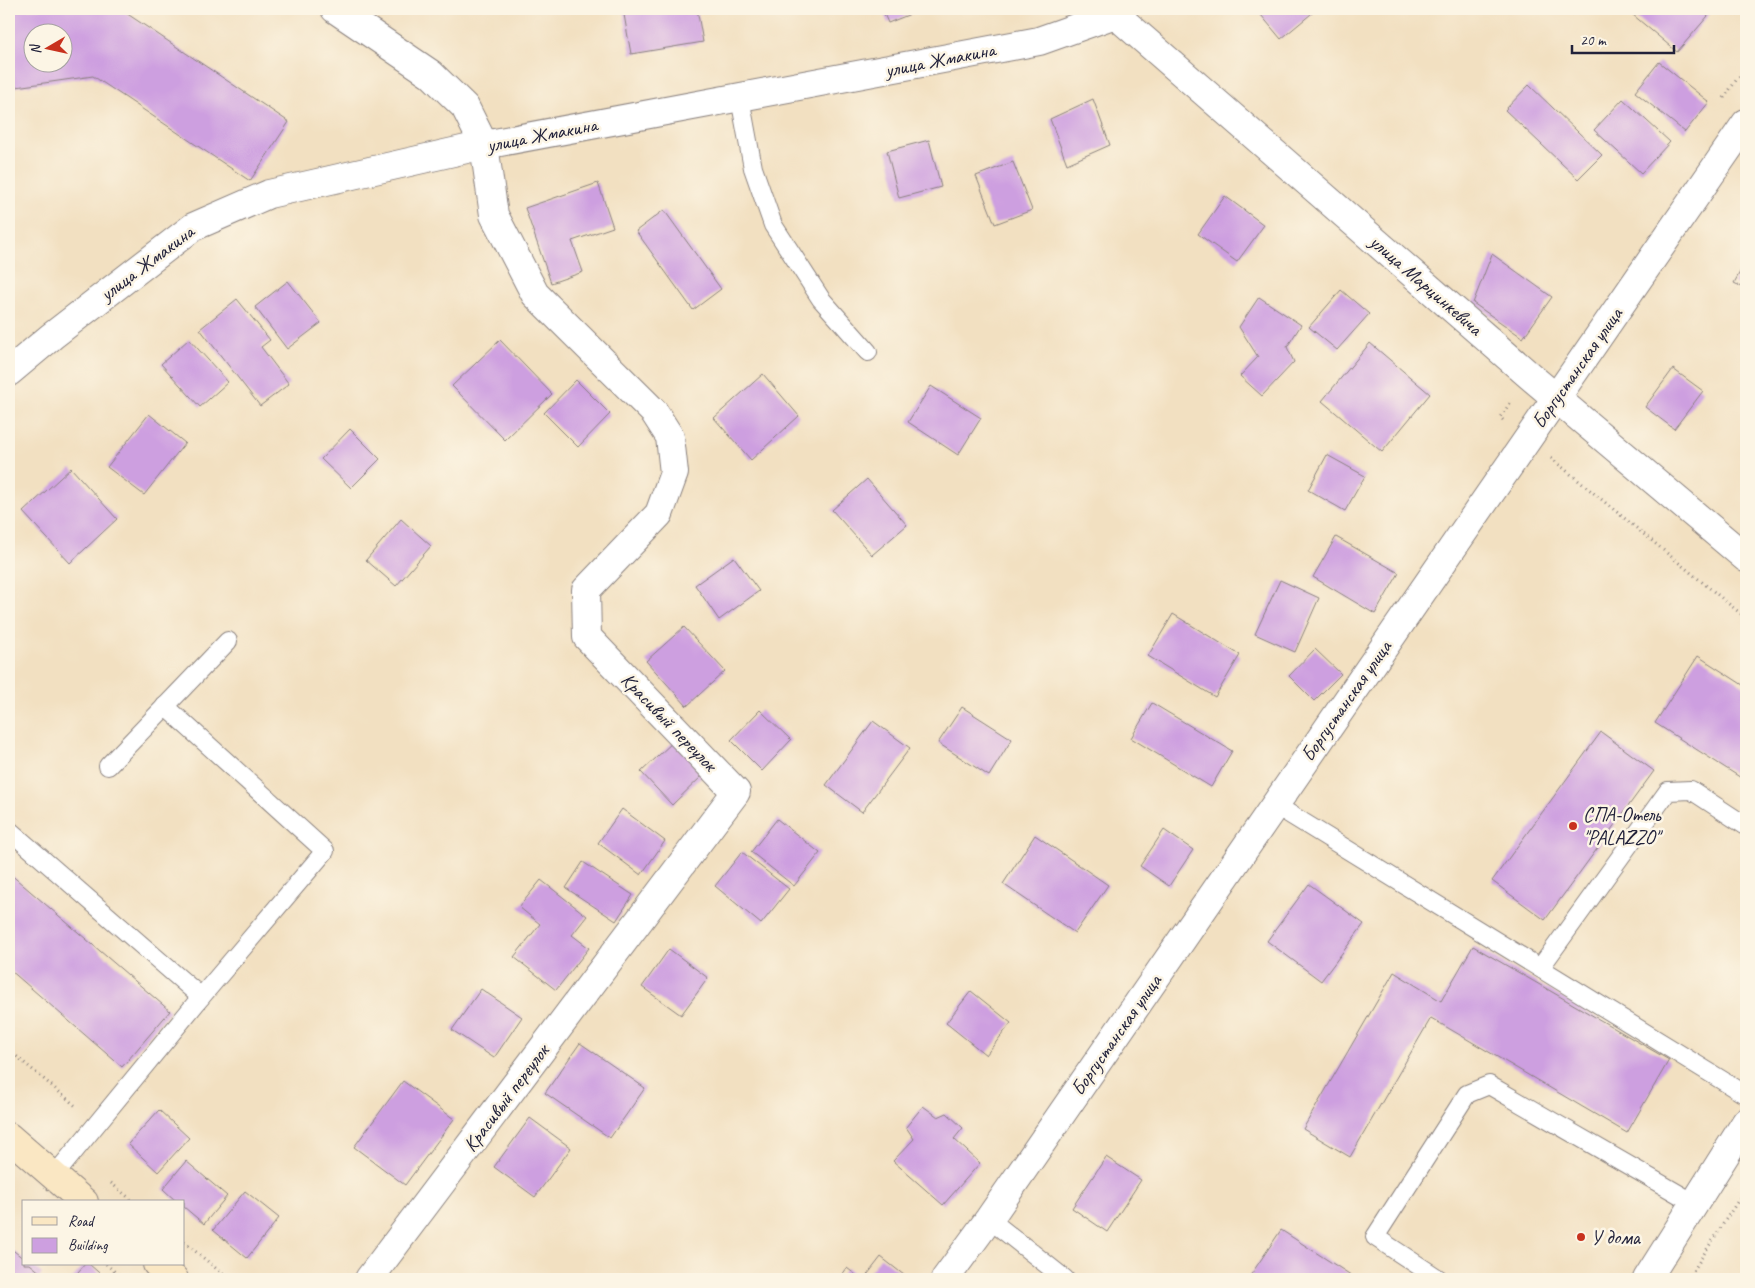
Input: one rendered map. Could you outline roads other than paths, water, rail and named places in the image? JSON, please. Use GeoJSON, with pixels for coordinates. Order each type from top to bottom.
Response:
{"type":"FeatureCollection","features":[{"type":"Feature","properties":{"kind":"main road"},"geometry":{"type":"LineString","coordinates":[[9,1138],[82,1200]]}},
{"type":"Feature","properties":{"kind":"main road"},"geometry":{"type":"LineString","coordinates":[[159,1266],[174,1279]]}},
{"type":"Feature","properties":{"kind":"street"},"geometry":{"type":"LineString","coordinates":[[336,9],[431,74],[465,107],[484,145]]}},
{"type":"Feature","properties":{"kind":"street","name":"улица Жмакина"},"geometry":{"type":"LineString","coordinates":[[9,372],[52,336],[193,227],[269,194],[484,145],[1039,41],[1116,10]]}},
{"type":"Feature","properties":{"kind":"street","name":"улица Марцинкевича"},"geometry":{"type":"LineString","coordinates":[[1116,10],[1556,398],[1746,558]]}},
{"type":"Feature","properties":{"kind":"street","name":"Боргустанская улица"},"geometry":{"type":"LineString","coordinates":[[945,1279],[989,1219],[1746,123]]}},
{"type":"Feature","properties":{"kind":"street","name":"Красивый переулок"},"geometry":{"type":"LineString","coordinates":[[369,1279],[736,792],[587,637],[586,590],[660,514],[674,473],[670,437],[654,412],[536,294],[494,215],[484,145]]}},
{"type":"Feature","properties":{"kind":"street"},"geometry":{"type":"LineString","coordinates":[[1647,1279],[1746,1122]]}},
{"type":"Feature","properties":{"kind":"lane"},"geometry":{"type":"LineString","coordinates":[[740,98],[753,168],[773,225],[821,299],[868,352]]}},
{"type":"Feature","properties":{"kind":"lane"},"geometry":{"type":"LineString","coordinates":[[108,766],[228,641]]}},
{"type":"Feature","properties":{"kind":"lane"},"geometry":{"type":"LineString","coordinates":[[54,1176],[201,997],[325,851],[165,706]]}},
{"type":"Feature","properties":{"kind":"lane"},"geometry":{"type":"LineString","coordinates":[[1540,968],[1668,791],[1691,790],[1746,826]]}},
{"type":"Feature","properties":{"kind":"lane"},"geometry":{"type":"LineString","coordinates":[[1274,805],[1746,1095]]}},
{"type":"Feature","properties":{"kind":"lane"},"geometry":{"type":"LineString","coordinates":[[9,830],[201,997]]}},
{"type":"Feature","properties":{"kind":"lane"},"geometry":{"type":"LineString","coordinates":[[1439,1279],[1374,1237],[1467,1094],[1489,1085],[1694,1203]]}},
{"type":"Feature","properties":{"kind":"lane"},"geometry":{"type":"LineString","coordinates":[[989,1219],[1066,1279]]}},
{"type":"Feature","properties":{"kind":"place","name":"СПА-Отель \"PALAZZO\""},"geometry":{"type":"Point","coordinates":[1573,826]}},
{"type":"Feature","properties":{"kind":"place","name":"У дома"},"geometry":{"type":"Point","coordinates":[1581,1237]}}]}
